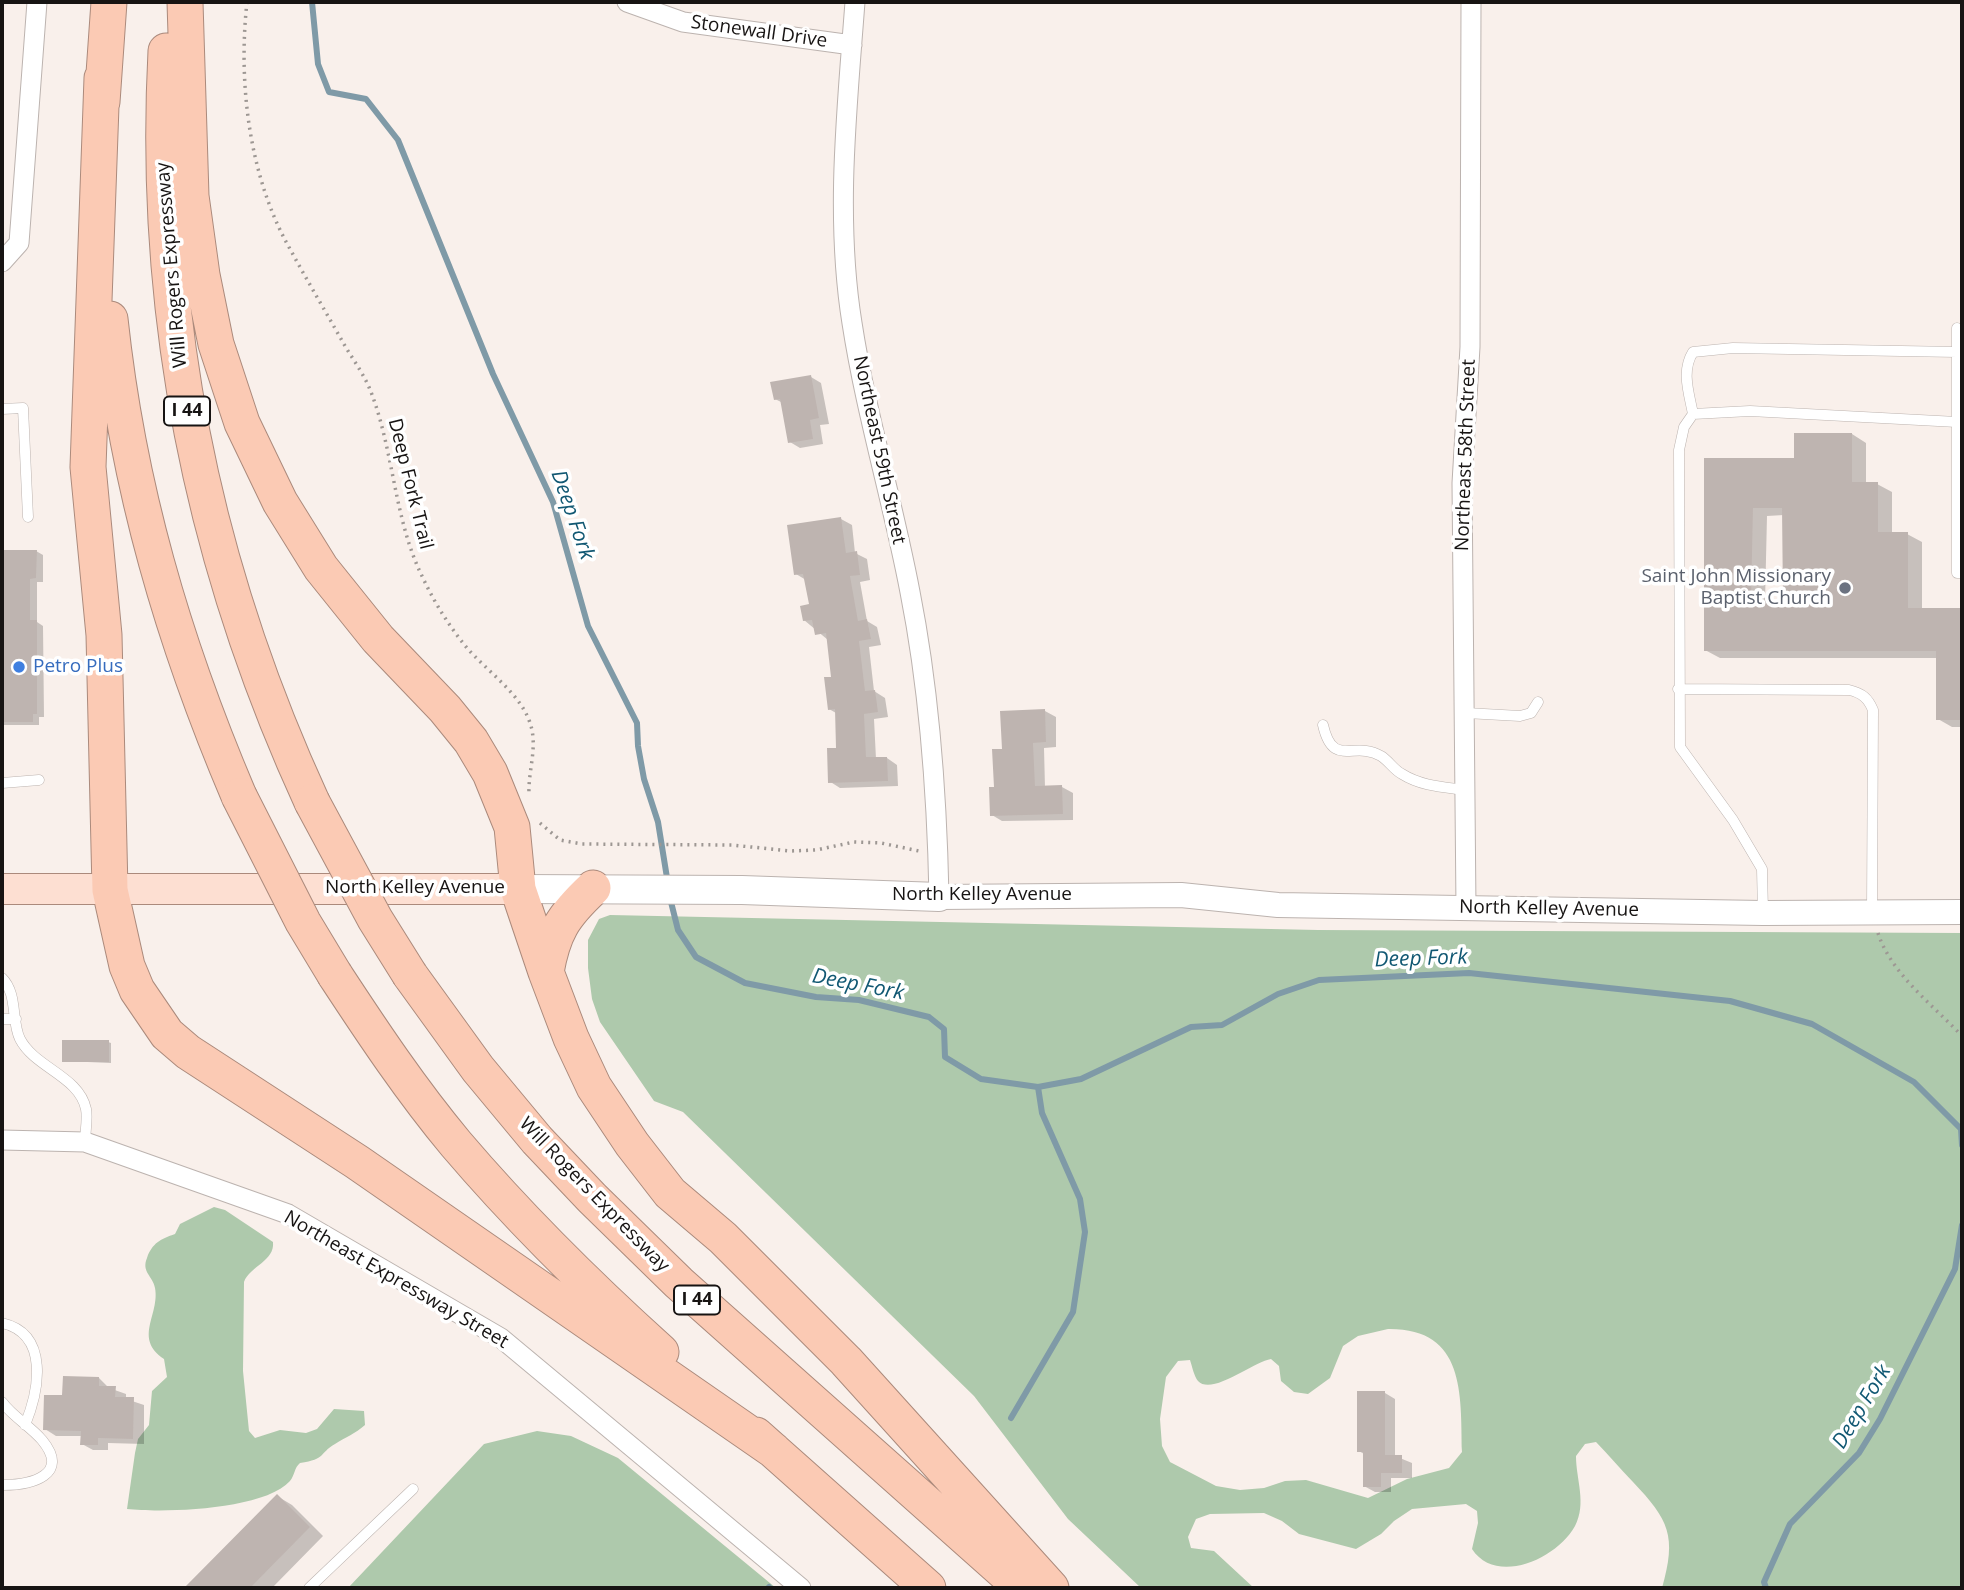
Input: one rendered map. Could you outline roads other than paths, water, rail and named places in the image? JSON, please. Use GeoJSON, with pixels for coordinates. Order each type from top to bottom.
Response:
{"type":"FeatureCollection","features":[{"type":"Feature","properties":{"kind":"highway"},"geometry":{"type":"LineString","coordinates":[[109,2],[102,78],[88,467],[104,635],[110,890],[127,966],[136,990],[167,1034],[188,1052],[357,1162],[773,1450]]}},
{"type":"Feature","properties":{"kind":"highway","name":"Will Rogers Expressway"},"geometry":{"type":"LineString","coordinates":[[171,2],[162,125],[163,200],[170,288],[193,444],[214,538],[251,656],[276,724],[312,802],[374,919],[410,975],[478,1069],[537,1140],[592,1198],[679,1283],[1022,1588]]}},
{"type":"Feature","properties":{"kind":"highway"},"geometry":{"type":"LineString","coordinates":[[185,2],[191,196],[202,275],[216,344],[242,423],[279,502],[321,568],[378,639],[454,720],[491,772],[512,827],[519,889],[545,972],[594,1087],[670,1194],[723,1238],[846,1362],[1051,1588]]}},
{"type":"Feature","properties":{"kind":"highway"},"geometry":{"type":"LineString","coordinates":[[102,78],[106,272],[130,458],[158,575],[187,670],[239,796],[303,922],[335,975],[414,1091],[498,1191],[614,1310],[928,1588]]}},
{"type":"Feature","properties":{"kind":"highway"},"geometry":{"type":"LineString","coordinates":[[545,972],[551,941],[568,912],[593,888]]}},
{"type":"Feature","properties":{"kind":"main road","name":"North Kelley Avenue"},"geometry":{"type":"LineString","coordinates":[[2,889],[593,888],[939,897]]}},
{"type":"Feature","properties":{"kind":"street"},"geometry":{"type":"LineString","coordinates":[[2,262],[19,243],[37,2]]}},
{"type":"Feature","properties":{"kind":"street","name":"Stonewall Drive"},"geometry":{"type":"LineString","coordinates":[[627,2],[683,23],[852,45]]}},
{"type":"Feature","properties":{"kind":"street","name":"Northeast 59th Street"},"geometry":{"type":"LineString","coordinates":[[855,2],[843,203],[852,323],[910,592],[928,698],[939,897]]}},
{"type":"Feature","properties":{"kind":"street","name":"Northeast 58th Street"},"geometry":{"type":"LineString","coordinates":[[1466,908],[1462,483],[1470,347],[1471,2]]}},
{"type":"Feature","properties":{"kind":"street","name":"North Kelley Avenue"},"geometry":{"type":"LineString","coordinates":[[939,897],[1181,895],[1278,905],[1763,913],[1962,912]]}},
{"type":"Feature","properties":{"kind":"street","name":"Northeast Expressway Street"},"geometry":{"type":"LineString","coordinates":[[2,1140],[85,1142],[288,1214],[501,1338],[800,1588]]}},
{"type":"Feature","properties":{"kind":"lane"},"geometry":{"type":"LineString","coordinates":[[1957,328],[1957,573],[1962,573]]}},
{"type":"Feature","properties":{"kind":"lane"},"geometry":{"type":"LineString","coordinates":[[1763,913],[1762,869],[1733,820],[1680,747],[1679,450],[1684,427],[1693,414],[1686,372],[1693,352],[1733,348],[1957,352]]}},
{"type":"Feature","properties":{"kind":"lane"},"geometry":{"type":"LineString","coordinates":[[2,409],[23,408],[28,517]]}},
{"type":"Feature","properties":{"kind":"lane"},"geometry":{"type":"LineString","coordinates":[[1693,414],[1750,411],[1957,422]]}},
{"type":"Feature","properties":{"kind":"lane"},"geometry":{"type":"LineString","coordinates":[[1678,689],[1849,690],[1860,692],[1869,700],[1873,710],[1872,913]]}},
{"type":"Feature","properties":{"kind":"lane"},"geometry":{"type":"LineString","coordinates":[[1466,713],[1520,716],[1531,713],[1538,702]]}},
{"type":"Feature","properties":{"kind":"lane"},"geometry":{"type":"LineString","coordinates":[[1323,725],[1326,742],[1337,751],[1380,755],[1401,774],[1426,785],[1465,790]]}},
{"type":"Feature","properties":{"kind":"lane"},"geometry":{"type":"LineString","coordinates":[[2,783],[39,780]]}},
{"type":"Feature","properties":{"kind":"lane"},"geometry":{"type":"LineString","coordinates":[[2,978],[12,999],[19,1037],[33,1058],[75,1089],[86,1108],[85,1142]]}},
{"type":"Feature","properties":{"kind":"lane"},"geometry":{"type":"LineString","coordinates":[[2,1019],[16,1019]]}},
{"type":"Feature","properties":{"kind":"lane"},"geometry":{"type":"LineString","coordinates":[[2,1323],[25,1334],[36,1357],[37,1386],[25,1425]]}},
{"type":"Feature","properties":{"kind":"lane"},"geometry":{"type":"LineString","coordinates":[[2,1402],[12,1416],[43,1441],[50,1454],[48,1473],[29,1484],[3,1485]]}},
{"type":"Feature","properties":{"kind":"lane"},"geometry":{"type":"LineString","coordinates":[[309,1588],[414,1489]]}},
{"type":"Feature","properties":{"kind":"waterway","name":"Deep Fork"},"geometry":{"type":"LineString","coordinates":[[312,2],[318,64],[329,92],[366,99],[398,140],[493,374],[553,502],[588,626],[637,723],[644,779],[658,822],[668,884]]}},
{"type":"Feature","properties":{"kind":"waterway","name":"Deep Fork"},"geometry":{"type":"LineString","coordinates":[[670,898],[678,930],[696,957],[745,983],[816,997],[859,1000],[929,1017],[944,1029],[945,1057],[981,1079],[1038,1087],[1081,1079],[1191,1027],[1222,1025],[1278,994],[1319,980],[1469,973],[1730,1001],[1812,1024],[1914,1082],[1961,1129],[1962,1145]]}},
{"type":"Feature","properties":{"kind":"waterway"},"geometry":{"type":"LineString","coordinates":[[1011,1418],[1073,1312],[1085,1232],[1080,1199],[1042,1113],[1038,1087]]}},
{"type":"Feature","properties":{"kind":"waterway","name":"Deep Fork"},"geometry":{"type":"LineString","coordinates":[[1766,1588],[1764,1582],[1790,1524],[1859,1453],[1880,1419],[1955,1269],[1962,1225]]}},
{"type":"Feature","properties":{"kind":"place","name":"Saint John Missionary Baptist Church"},"geometry":{"type":"Point","coordinates":[1845,588]}},
{"type":"Feature","properties":{"kind":"place","name":"Petro Plus"},"geometry":{"type":"Point","coordinates":[19,667]}}]}
